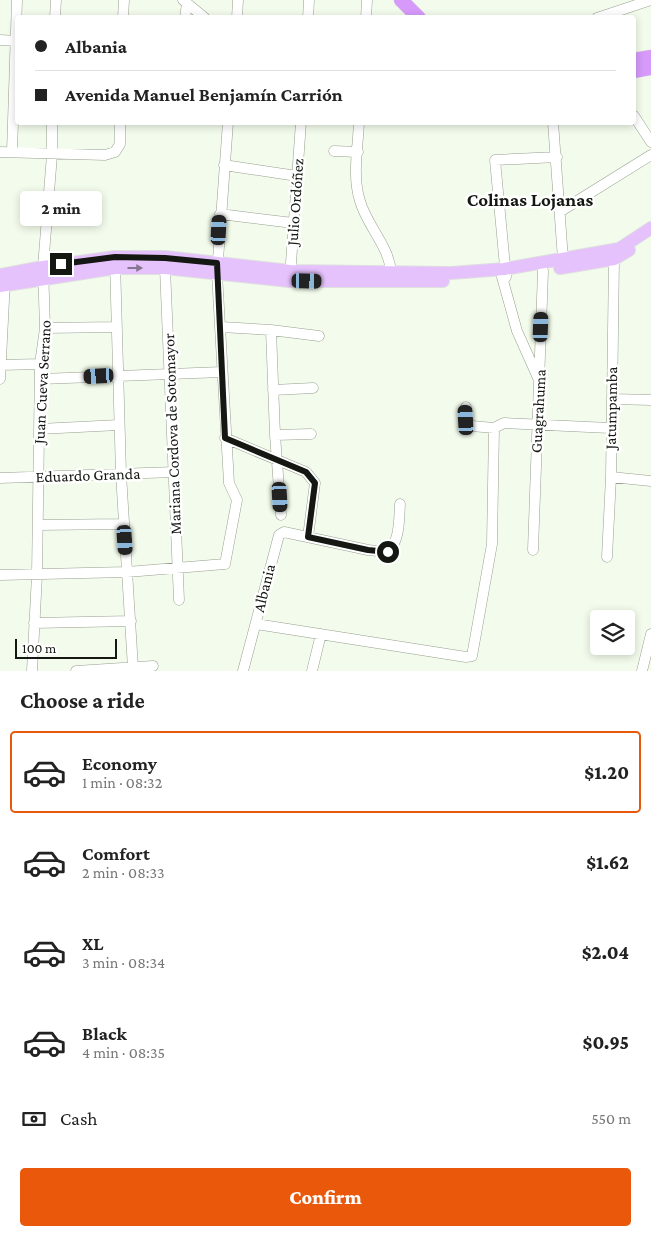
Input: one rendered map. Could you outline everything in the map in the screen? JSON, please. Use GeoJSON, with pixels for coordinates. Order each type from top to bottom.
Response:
{"type":"FeatureCollection","features":[{"type":"Feature","properties":{"kind":"highway"},"geometry":{"type":"LineString","coordinates":[[401,0],[416,15]]}},
{"type":"Feature","properties":{"kind":"highway"},"geometry":{"type":"LineString","coordinates":[[413,0],[427,15]]}},
{"type":"Feature","properties":{"kind":"highway"},"geometry":{"type":"LineString","coordinates":[[636,60],[651,57]]}},
{"type":"Feature","properties":{"kind":"highway"},"geometry":{"type":"LineString","coordinates":[[636,71],[651,68]]}},
{"type":"Feature","properties":{"kind":"main road"},"geometry":{"type":"LineString","coordinates":[[2,280],[115,262],[165,258],[217,268],[290,276],[450,281],[504,274],[563,259],[619,248],[651,228]]}},
{"type":"Feature","properties":{"kind":"main road"},"geometry":{"type":"LineString","coordinates":[[290,276],[391,272],[504,274],[542,272],[614,259],[651,237]]}},
{"type":"Feature","properties":{"kind":"main road"},"geometry":{"type":"LineString","coordinates":[[115,262],[165,268],[217,268]]}},
{"type":"Feature","properties":{"kind":"street"},"geometry":{"type":"LineString","coordinates":[[16,0],[16,15]]}},
{"type":"Feature","properties":{"kind":"street"},"geometry":{"type":"LineString","coordinates":[[55,15],[56,0]]}},
{"type":"Feature","properties":{"kind":"street"},"geometry":{"type":"LineString","coordinates":[[123,15],[124,0]]}},
{"type":"Feature","properties":{"kind":"street"},"geometry":{"type":"LineString","coordinates":[[236,15],[238,0]]}},
{"type":"Feature","properties":{"kind":"street"},"geometry":{"type":"LineString","coordinates":[[308,15],[309,0]]}},
{"type":"Feature","properties":{"kind":"street"},"geometry":{"type":"LineString","coordinates":[[366,15],[367,0]]}},
{"type":"Feature","properties":{"kind":"street"},"geometry":{"type":"LineString","coordinates":[[605,15],[644,1]]}},
{"type":"Feature","properties":{"kind":"street"},"geometry":{"type":"LineString","coordinates":[[185,2],[185,15]]}},
{"type":"Feature","properties":{"kind":"street"},"geometry":{"type":"LineString","coordinates":[[185,2],[201,15]]}},
{"type":"Feature","properties":{"kind":"street"},"geometry":{"type":"LineString","coordinates":[[0,40],[15,41]]}},
{"type":"Feature","properties":{"kind":"street"},"geometry":{"type":"LineString","coordinates":[[12,152],[15,85]]}},
{"type":"Feature","properties":{"kind":"street"},"geometry":{"type":"LineString","coordinates":[[636,119],[651,142]]}},
{"type":"Feature","properties":{"kind":"street","name":"Juan Cueva Serrano"},"geometry":{"type":"LineString","coordinates":[[32,671],[37,575],[40,364],[45,328],[43,272],[52,155],[52,125]]}},
{"type":"Feature","properties":{"kind":"street"},"geometry":{"type":"LineString","coordinates":[[0,152],[52,155],[105,155],[115,152],[120,144],[120,125]]}},
{"type":"Feature","properties":{"kind":"street"},"geometry":{"type":"LineString","coordinates":[[0,575],[127,572],[225,564],[237,500],[228,483],[217,268],[228,125]]}},
{"type":"Feature","properties":{"kind":"street","name":"Julio Ordóñez"},"geometry":{"type":"LineString","coordinates":[[290,276],[301,125]]}},
{"type":"Feature","properties":{"kind":"street"},"geometry":{"type":"LineString","coordinates":[[359,125],[356,184],[360,202],[390,260],[391,272]]}},
{"type":"Feature","properties":{"kind":"street"},"geometry":{"type":"LineString","coordinates":[[553,125],[563,259]]}},
{"type":"Feature","properties":{"kind":"street"},"geometry":{"type":"LineString","coordinates":[[334,151],[358,152]]}},
{"type":"Feature","properties":{"kind":"street"},"geometry":{"type":"LineString","coordinates":[[561,212],[651,155]]}},
{"type":"Feature","properties":{"kind":"street"},"geometry":{"type":"LineString","coordinates":[[540,383],[517,331],[504,274],[495,160],[557,157]]}},
{"type":"Feature","properties":{"kind":"street"},"geometry":{"type":"LineString","coordinates":[[224,165],[297,176]]}},
{"type":"Feature","properties":{"kind":"street"},"geometry":{"type":"LineString","coordinates":[[220,214],[293,223]]}},
{"type":"Feature","properties":{"kind":"street","name":"Jatumpamba"},"geometry":{"type":"LineString","coordinates":[[607,557],[611,477],[610,428],[614,259]]}},
{"type":"Feature","properties":{"kind":"street"},"geometry":{"type":"LineString","coordinates":[[115,262],[121,474],[133,668]]}},
{"type":"Feature","properties":{"kind":"street","name":"Mariana Cordova de Sotomayor"},"geometry":{"type":"LineString","coordinates":[[165,268],[179,600]]}},
{"type":"Feature","properties":{"kind":"street","name":"Guagrahuma"},"geometry":{"type":"LineString","coordinates":[[533,550],[540,383],[542,272]]}},
{"type":"Feature","properties":{"kind":"street"},"geometry":{"type":"LineString","coordinates":[[0,379],[2,280]]}},
{"type":"Feature","properties":{"kind":"street"},"geometry":{"type":"LineString","coordinates":[[45,328],[116,327]]}},
{"type":"Feature","properties":{"kind":"street"},"geometry":{"type":"LineString","coordinates":[[221,327],[271,330],[319,336]]}},
{"type":"Feature","properties":{"kind":"street"},"geometry":{"type":"LineString","coordinates":[[271,330],[275,435],[281,515]]}},
{"type":"Feature","properties":{"kind":"street"},"geometry":{"type":"LineString","coordinates":[[0,366],[40,364]]}},
{"type":"Feature","properties":{"kind":"street"},"geometry":{"type":"LineString","coordinates":[[41,379],[222,372]]}},
{"type":"Feature","properties":{"kind":"street"},"geometry":{"type":"LineString","coordinates":[[273,390],[313,388]]}},
{"type":"Feature","properties":{"kind":"street"},"geometry":{"type":"LineString","coordinates":[[612,399],[651,400]]}},
{"type":"Feature","properties":{"kind":"street"},"geometry":{"type":"LineString","coordinates":[[466,407],[466,420],[472,426],[494,428],[504,423],[610,428]]}},
{"type":"Feature","properties":{"kind":"street"},"geometry":{"type":"LineString","coordinates":[[40,429],[120,425]]}},
{"type":"Feature","properties":{"kind":"street"},"geometry":{"type":"LineString","coordinates":[[256,624],[466,657],[472,656],[492,544],[494,428]]}},
{"type":"Feature","properties":{"kind":"street"},"geometry":{"type":"LineString","coordinates":[[275,435],[311,434]]}},
{"type":"Feature","properties":{"kind":"street"},"geometry":{"type":"LineString","coordinates":[[225,438],[306,472],[315,483],[308,537]]}},
{"type":"Feature","properties":{"kind":"street","name":"Eduardo Granda"},"geometry":{"type":"LineString","coordinates":[[0,478],[175,472]]}},
{"type":"Feature","properties":{"kind":"street"},"geometry":{"type":"LineString","coordinates":[[611,477],[651,481]]}},
{"type":"Feature","properties":{"kind":"street","name":"Albania"},"geometry":{"type":"LineString","coordinates":[[244,671],[279,535],[284,532],[368,550],[388,552],[394,546],[400,504]]}},
{"type":"Feature","properties":{"kind":"street"},"geometry":{"type":"LineString","coordinates":[[38,526],[124,524]]}},
{"type":"Feature","properties":{"kind":"street"},"geometry":{"type":"LineString","coordinates":[[34,623],[131,621]]}},
{"type":"Feature","properties":{"kind":"street"},"geometry":{"type":"LineString","coordinates":[[312,671],[321,634]]}},
{"type":"Feature","properties":{"kind":"street"},"geometry":{"type":"LineString","coordinates":[[642,671],[650,645],[651,634]]}},
{"type":"Feature","properties":{"kind":"street"},"geometry":{"type":"LineString","coordinates":[[76,671],[153,666]]}},
{"type":"Feature","properties":{"kind":"district","name":"Colinas Lojanas"},"geometry":{"type":"Point","coordinates":[530,199]}},
{"type":"Feature","properties":{"kind":"route"},"geometry":{"type":"LineString","coordinates":[[61,264],[115,257],[165,258],[217,263],[225,438],[306,472],[312,477],[315,483],[308,537],[368,550],[388,552]]}}]}
